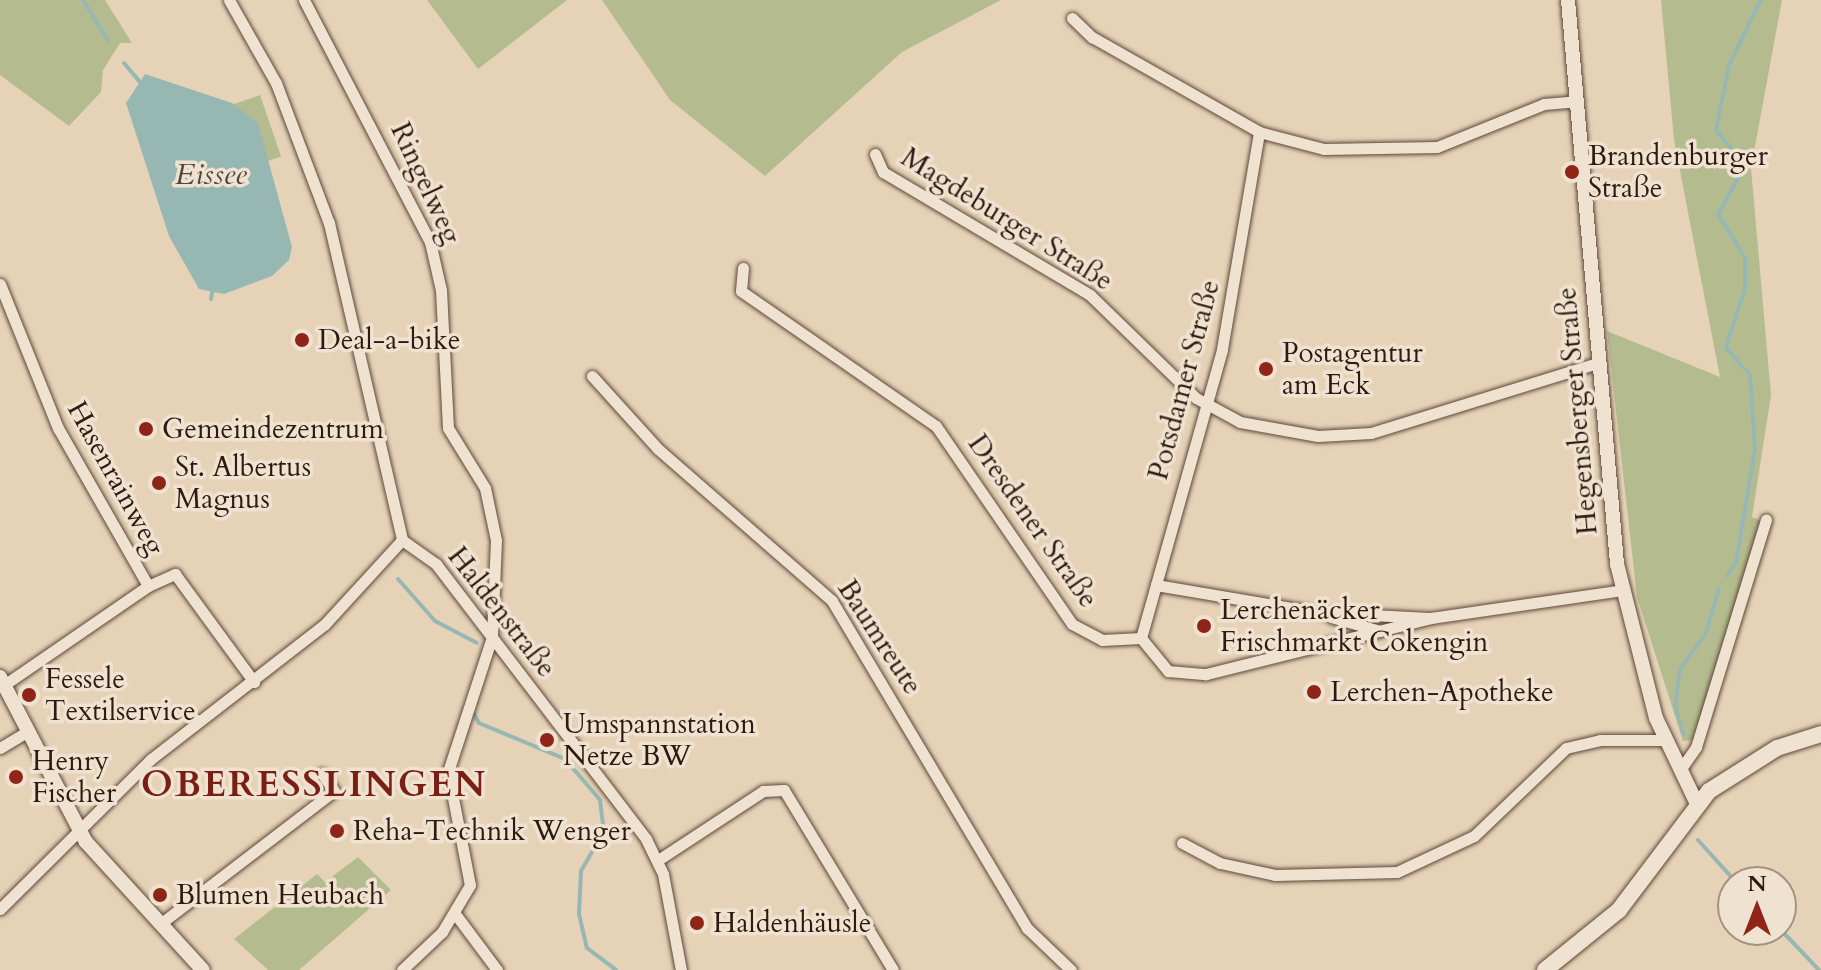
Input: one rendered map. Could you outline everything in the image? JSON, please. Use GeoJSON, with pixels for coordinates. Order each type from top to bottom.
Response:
{"type":"FeatureCollection","features":[{"type":"Feature","properties":{"kind":"main road"},"geometry":{"type":"LineString","coordinates":[[1545,970],[1619,910],[1697,804],[1754,759],[1821,734]]}},
{"type":"Feature","properties":{"kind":"street"},"geometry":{"type":"LineString","coordinates":[[0,909],[151,759],[254,682],[332,617],[402,540],[374,441],[335,239],[276,83],[229,0]]}},
{"type":"Feature","properties":{"kind":"street","name":"Ringelweg"},"geometry":{"type":"LineString","coordinates":[[304,0],[427,233],[441,290],[448,428],[485,488],[497,562],[492,637]]}},
{"type":"Feature","properties":{"kind":"street","name":"Hegensberger Straße"},"geometry":{"type":"LineString","coordinates":[[1568,0],[1597,363],[1622,590],[1664,740],[1697,804]]}},
{"type":"Feature","properties":{"kind":"street"},"geometry":{"type":"LineString","coordinates":[[1072,18],[1092,37],[1259,132],[1324,149],[1401,152],[1460,141],[1544,104],[1576,101]]}},
{"type":"Feature","properties":{"kind":"street","name":"Potsdamer Straße"},"geometry":{"type":"LineString","coordinates":[[1141,638],[1230,314],[1259,132]]}},
{"type":"Feature","properties":{"kind":"street","name":"Magdeburger Straße"},"geometry":{"type":"LineString","coordinates":[[875,154],[883,172],[1090,295],[1206,406],[1289,433],[1358,434],[1450,414],[1597,363]]}},
{"type":"Feature","properties":{"kind":"street","name":"Dresdener Straße"},"geometry":{"type":"LineString","coordinates":[[743,268],[741,291],[936,426],[1072,624],[1102,640],[1141,638]]}},
{"type":"Feature","properties":{"kind":"street","name":"Hasenrainweg"},"geometry":{"type":"LineString","coordinates":[[0,284],[58,428],[148,586],[175,574],[254,682]]}},
{"type":"Feature","properties":{"kind":"street","name":"Baumreute"},"geometry":{"type":"LineString","coordinates":[[592,376],[658,449],[832,601],[1027,928],[1071,970]]}},
{"type":"Feature","properties":{"kind":"street"},"geometry":{"type":"LineString","coordinates":[[1680,770],[1696,747],[1766,520]]}},
{"type":"Feature","properties":{"kind":"street","name":"Haldenstraße"},"geometry":{"type":"LineString","coordinates":[[402,540],[436,564],[658,860],[681,970]]}},
{"type":"Feature","properties":{"kind":"street"},"geometry":{"type":"LineString","coordinates":[[1156,585],[1315,612],[1431,618]]}},
{"type":"Feature","properties":{"kind":"street"},"geometry":{"type":"LineString","coordinates":[[148,586],[3,688],[79,828],[203,970]]}},
{"type":"Feature","properties":{"kind":"street"},"geometry":{"type":"LineString","coordinates":[[1141,638],[1159,665],[1191,675],[1431,618],[1622,590]]}},
{"type":"Feature","properties":{"kind":"street"},"geometry":{"type":"LineString","coordinates":[[1315,612],[1382,632]]}},
{"type":"Feature","properties":{"kind":"street"},"geometry":{"type":"LineString","coordinates":[[402,970],[456,915],[472,875],[449,791],[450,752],[492,637]]}},
{"type":"Feature","properties":{"kind":"street"},"geometry":{"type":"LineString","coordinates":[[0,748],[25,733]]}},
{"type":"Feature","properties":{"kind":"street"},"geometry":{"type":"LineString","coordinates":[[1182,843],[1220,863],[1275,875],[1397,872],[1474,836],[1566,748],[1600,740],[1664,740]]}},
{"type":"Feature","properties":{"kind":"street"},"geometry":{"type":"LineString","coordinates":[[160,924],[334,791],[322,774]]}},
{"type":"Feature","properties":{"kind":"street"},"geometry":{"type":"LineString","coordinates":[[658,860],[763,791],[784,790],[893,970]]}},
{"type":"Feature","properties":{"kind":"street"},"geometry":{"type":"LineString","coordinates":[[456,915],[497,970]]}},
{"type":"Feature","properties":{"kind":"green space"},"geometry":{"type":"Polygon","coordinates":[[[0,0],[105,0],[132,43],[120,43],[103,70],[101,92],[69,126],[0,75],[0,0]]]}},
{"type":"Feature","properties":{"kind":"green space"},"geometry":{"type":"Polygon","coordinates":[[[427,0],[567,0],[478,69],[427,0]]]}},
{"type":"Feature","properties":{"kind":"green space"},"geometry":{"type":"Polygon","coordinates":[[[602,0],[1001,0],[902,52],[765,176],[670,100],[602,0]]]}},
{"type":"Feature","properties":{"kind":"green space"},"geometry":{"type":"Polygon","coordinates":[[[1661,0],[1782,0],[1751,168],[1771,395],[1752,517],[1761,521],[1695,740],[1683,741],[1637,597],[1607,331],[1720,377],[1674,140],[1661,0]]]}},
{"type":"Feature","properties":{"kind":"green space"},"geometry":{"type":"Polygon","coordinates":[[[260,95],[281,156],[213,180],[192,118],[260,95]]]}},
{"type":"Feature","properties":{"kind":"green space"},"geometry":{"type":"Polygon","coordinates":[[[358,857],[391,890],[299,970],[268,970],[234,939],[317,874],[325,882],[358,857]]]}},
{"type":"Feature","properties":{"kind":"water","name":"Eissee"},"geometry":{"type":"Polygon","coordinates":[[[145,74],[232,103],[258,123],[292,247],[289,260],[272,276],[224,294],[199,289],[169,236],[126,103],[145,74]]]}},
{"type":"Feature","properties":{"kind":"waterway"},"geometry":{"type":"LineString","coordinates":[[83,0],[108,40]]}},
{"type":"Feature","properties":{"kind":"waterway"},"geometry":{"type":"LineString","coordinates":[[1727,576],[1736,562],[1755,448],[1750,375],[1726,347],[1745,288],[1745,258],[1718,214],[1745,166],[1716,130],[1729,65],[1761,0]]}},
{"type":"Feature","properties":{"kind":"waterway"},"geometry":{"type":"LineString","coordinates":[[124,63],[140,82]]}},
{"type":"Feature","properties":{"kind":"waterway"},"geometry":{"type":"LineString","coordinates":[[211,299],[213,286]]}},
{"type":"Feature","properties":{"kind":"waterway"},"geometry":{"type":"LineString","coordinates":[[398,579],[435,621],[477,643]]}},
{"type":"Feature","properties":{"kind":"waterway"},"geometry":{"type":"LineString","coordinates":[[1684,735],[1675,705],[1680,669],[1706,633],[1719,589]]}},
{"type":"Feature","properties":{"kind":"waterway"},"geometry":{"type":"LineString","coordinates":[[472,710],[479,723],[565,759],[600,800],[604,831],[581,871],[579,914],[587,948],[616,970]]}},
{"type":"Feature","properties":{"kind":"waterway"},"geometry":{"type":"LineString","coordinates":[[1698,840],[1722,866]]}},
{"type":"Feature","properties":{"kind":"waterway"},"geometry":{"type":"LineString","coordinates":[[1796,946],[1819,970]]}},
{"type":"Feature","properties":{"kind":"place","name":"Brandenburger Straße"},"geometry":{"type":"Point","coordinates":[1572,172]}},
{"type":"Feature","properties":{"kind":"place","name":"Deal-a-bike"},"geometry":{"type":"Point","coordinates":[302,340]}},
{"type":"Feature","properties":{"kind":"place","name":"Postagentur am Eck"},"geometry":{"type":"Point","coordinates":[1266,369]}},
{"type":"Feature","properties":{"kind":"place","name":"Gemeindezentrum"},"geometry":{"type":"Point","coordinates":[146,429]}},
{"type":"Feature","properties":{"kind":"place","name":"St. Albertus Magnus"},"geometry":{"type":"Point","coordinates":[159,483]}},
{"type":"Feature","properties":{"kind":"place","name":"Lerchenäcker Frischmarkt Cokengin"},"geometry":{"type":"Point","coordinates":[1204,626]}},
{"type":"Feature","properties":{"kind":"place","name":"Lerchen-Apotheke"},"geometry":{"type":"Point","coordinates":[1314,692]}},
{"type":"Feature","properties":{"kind":"place","name":"Fessele Textilservice"},"geometry":{"type":"Point","coordinates":[29,695]}},
{"type":"Feature","properties":{"kind":"place","name":"Umspannstation Netze BW"},"geometry":{"type":"Point","coordinates":[547,740]}},
{"type":"Feature","properties":{"kind":"place","name":"Henry Fischer"},"geometry":{"type":"Point","coordinates":[16,777]}},
{"type":"Feature","properties":{"kind":"place","name":"Reha-Technik Wenger"},"geometry":{"type":"Point","coordinates":[337,831]}},
{"type":"Feature","properties":{"kind":"place","name":"Blumen Heubach"},"geometry":{"type":"Point","coordinates":[160,895]}},
{"type":"Feature","properties":{"kind":"place","name":"Haldenhäusle"},"geometry":{"type":"Point","coordinates":[697,923]}},
{"type":"Feature","properties":{"kind":"district","name":"OBERESSLINGEN"},"geometry":{"type":"Point","coordinates":[314,785]}}]}
